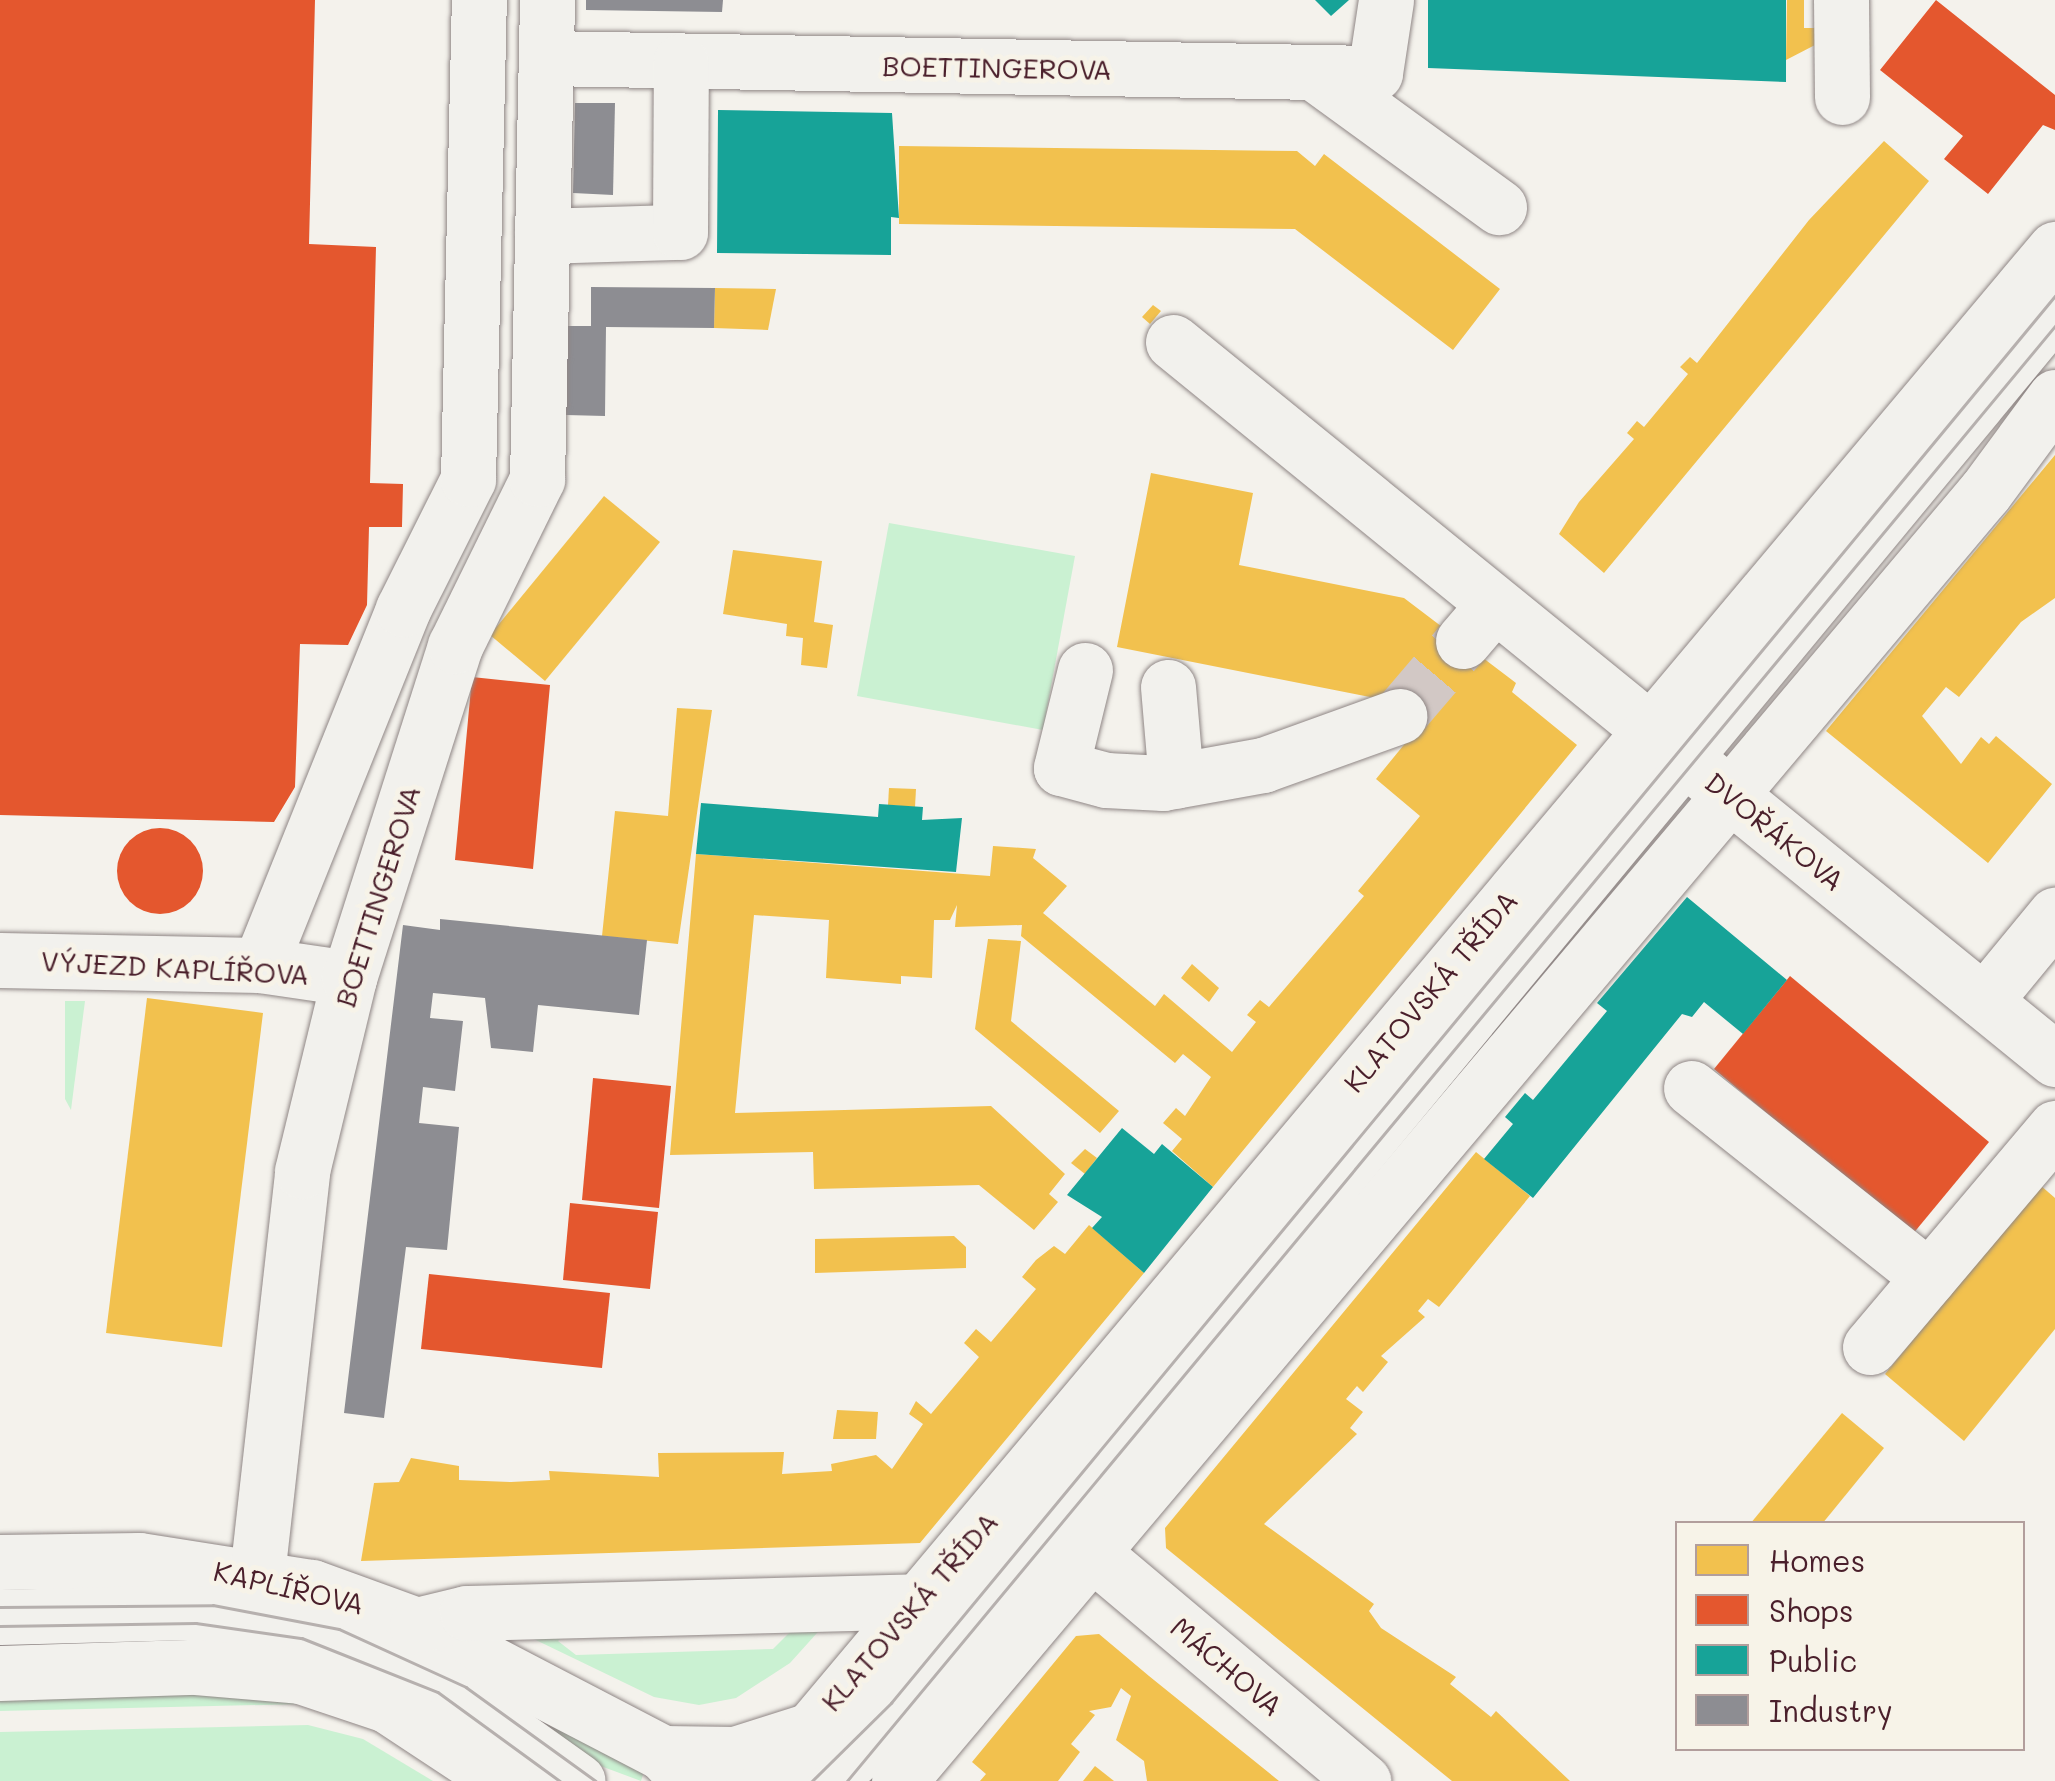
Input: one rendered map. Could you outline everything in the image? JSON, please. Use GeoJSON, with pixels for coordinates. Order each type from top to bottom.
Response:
{"type":"FeatureCollection","features":[{"type":"Feature","properties":{"kind":"street"},"geometry":{"type":"LineString","coordinates":[[260,966],[403,609],[468,479],[479,0]]}},
{"type":"Feature","properties":{"kind":"street","name":"BOETTINGEROVA"},"geometry":{"type":"LineString","coordinates":[[257,1575],[302,1170],[350,978],[455,646],[516,538],[537,479],[547,0]]}},
{"type":"Feature","properties":{"kind":"street","name":"BOETTINGEROVA"},"geometry":{"type":"LineString","coordinates":[[546,58],[1375,73],[1386,0]]}},
{"type":"Feature","properties":{"kind":"street"},"geometry":{"type":"LineString","coordinates":[[1841,0],[1842,97]]}},
{"type":"Feature","properties":{"kind":"street"},"geometry":{"type":"LineString","coordinates":[[542,236],[680,232],[681,62]]}},
{"type":"Feature","properties":{"kind":"street"},"geometry":{"type":"LineString","coordinates":[[1313,72],[1499,207]]}},
{"type":"Feature","properties":{"kind":"street","name":"KLATOVSKÁ TŘÍDA"},"geometry":{"type":"LineString","coordinates":[[858,1774],[1670,745],[2055,249]]}},
{"type":"Feature","properties":{"kind":"street","name":"KLATOVSKÁ TŘÍDA"},"geometry":{"type":"LineString","coordinates":[[768,1781],[804,1732],[2055,309]]}},
{"type":"Feature","properties":{"kind":"street","name":"DVOŘÁKOVA"},"geometry":{"type":"LineString","coordinates":[[1173,342],[1478,624],[1670,745],[2055,1058]]}},
{"type":"Feature","properties":{"kind":"street","name":"KLATOVSKÁ TŘÍDA"},"geometry":{"type":"LineString","coordinates":[[858,1774],[1091,1552],[1728,791],[1986,492],[2055,397]]}},
{"type":"Feature","properties":{"kind":"street"},"geometry":{"type":"LineString","coordinates":[[1086,670],[1061,768],[1176,781],[1263,765],[1399,716]]}},
{"type":"Feature","properties":{"kind":"street"},"geometry":{"type":"LineString","coordinates":[[1168,687],[1176,781]]}},
{"type":"Feature","properties":{"kind":"street"},"geometry":{"type":"LineString","coordinates":[[1984,1000],[2055,915]]}},
{"type":"Feature","properties":{"kind":"street","name":"VÝJEZD KAPLÍŘOVA"},"geometry":{"type":"LineString","coordinates":[[0,960],[260,966],[350,978]]}},
{"type":"Feature","properties":{"kind":"street"},"geometry":{"type":"LineString","coordinates":[[1690,1088],[1928,1277]]}},
{"type":"Feature","properties":{"kind":"street"},"geometry":{"type":"LineString","coordinates":[[1870,1348],[2055,1128]]}},
{"type":"Feature","properties":{"kind":"street","name":"MÁCHOVA"},"geometry":{"type":"LineString","coordinates":[[1091,1552],[1363,1781]]}},
{"type":"Feature","properties":{"kind":"street","name":"KAPLÍŘOVA"},"geometry":{"type":"LineString","coordinates":[[0,1562],[139,1560],[257,1575],[417,1625],[676,1767]]}},
{"type":"Feature","properties":{"kind":"street"},"geometry":{"type":"LineString","coordinates":[[417,1625],[467,1614],[919,1601]]}},
{"type":"Feature","properties":{"kind":"street","name":"KAPLÍŘOVA"},"geometry":{"type":"LineString","coordinates":[[0,1617],[188,1612],[309,1631],[430,1676],[578,1781]]}},
{"type":"Feature","properties":{"kind":"street"},"geometry":{"type":"LineString","coordinates":[[0,1673],[232,1668],[300,1676],[400,1711],[502,1781]]}},
{"type":"Feature","properties":{"kind":"street","name":"KLATOVSKÁ TŘÍDA"},"geometry":{"type":"LineString","coordinates":[[676,1767],[735,1754],[804,1732]]}},
{"type":"Feature","properties":{"kind":"green space"},"geometry":{"type":"Polygon","coordinates":[[[889,523],[1075,556],[1043,730],[857,696],[889,523]]]}},
{"type":"Feature","properties":{"kind":"green space"},"geometry":{"type":"Polygon","coordinates":[[[65,1001],[85,1001],[71,1110],[65,1099],[65,1001]]]}},
{"type":"Feature","properties":{"kind":"green space"},"geometry":{"type":"Polygon","coordinates":[[[811,1611],[835,1613],[790,1663],[736,1698],[699,1705],[654,1697],[513,1629],[570,1630],[558,1641],[576,1655],[773,1649],[811,1611]]]}},
{"type":"Feature","properties":{"kind":"green space"},"geometry":{"type":"Polygon","coordinates":[[[168,1680],[304,1704],[0,1711],[0,1686],[168,1680]]]}},
{"type":"Feature","properties":{"kind":"green space"},"geometry":{"type":"Polygon","coordinates":[[[511,1699],[645,1768],[641,1781],[598,1765],[511,1699]]]}},
{"type":"Feature","properties":{"kind":"green space"},"geometry":{"type":"Polygon","coordinates":[[[308,1725],[363,1739],[433,1781],[0,1781],[0,1732],[308,1725]]]}},
{"type":"Feature","properties":{"kind":"building: Homes"},"geometry":{"type":"Polygon","coordinates":[[[1787,0],[1804,0],[1804,28],[1817,28],[1815,45],[1786,60],[1787,0]]]}},
{"type":"Feature","properties":{"kind":"building: Homes"},"geometry":{"type":"Polygon","coordinates":[[[1884,141],[1929,181],[1604,573],[1559,534],[1579,502],[1634,439],[1627,433],[1637,421],[1644,427],[1688,374],[1680,367],[1690,357],[1697,363],[1809,220],[1884,141]]]}},
{"type":"Feature","properties":{"kind":"building: Homes"},"geometry":{"type":"Polygon","coordinates":[[[899,146],[1297,151],[1315,166],[1324,154],[1500,289],[1453,350],[1295,229],[899,224],[899,146]]]}},
{"type":"Feature","properties":{"kind":"building: Homes"},"geometry":{"type":"Polygon","coordinates":[[[715,288],[776,289],[768,330],[714,328],[715,288]]]}},
{"type":"Feature","properties":{"kind":"building: Homes"},"geometry":{"type":"Polygon","coordinates":[[[1153,305],[1161,311],[1150,324],[1142,317],[1153,305]]]}},
{"type":"Feature","properties":{"kind":"building: Homes"},"geometry":{"type":"Polygon","coordinates":[[[2055,455],[2055,598],[2021,622],[1959,697],[1946,687],[1922,716],[1961,764],[1981,737],[1989,744],[1996,736],[2052,784],[1988,863],[1826,731],[2055,455]]]}},
{"type":"Feature","properties":{"kind":"building: Homes"},"geometry":{"type":"Polygon","coordinates":[[[1151,473],[1253,493],[1239,565],[1404,598],[1516,683],[1512,692],[1577,745],[1213,1187],[1172,1151],[1182,1139],[1163,1123],[1176,1108],[1185,1116],[1211,1077],[1183,1054],[1175,1063],[1021,936],[1022,925],[955,927],[957,905],[950,920],[934,920],[932,978],[901,976],[901,984],[826,978],[829,920],[754,915],[735,1113],[991,1106],[1065,1174],[1049,1194],[1058,1202],[1034,1230],[979,1185],[814,1189],[813,1152],[670,1155],[696,854],[990,876],[993,846],[1036,849],[1033,858],[1067,886],[1043,913],[1155,1006],[1164,994],[1232,1052],[1256,1022],[1247,1015],[1260,1000],[1269,1007],[1364,896],[1358,891],[1420,816],[1376,779],[1416,730],[1380,699],[1117,647],[1151,473]]]}},
{"type":"Feature","properties":{"kind":"building: Homes"},"geometry":{"type":"Polygon","coordinates":[[[604,496],[660,542],[545,681],[490,635],[604,496]]]}},
{"type":"Feature","properties":{"kind":"building: Homes"},"geometry":{"type":"Polygon","coordinates":[[[733,550],[822,561],[814,622],[833,625],[827,668],[801,665],[803,638],[786,636],[787,624],[723,614],[733,550]]]}},
{"type":"Feature","properties":{"kind":"building: Homes"},"geometry":{"type":"Polygon","coordinates":[[[677,708],[712,710],[678,944],[602,936],[615,811],[668,816],[677,708]]]}},
{"type":"Feature","properties":{"kind":"building: Homes"},"geometry":{"type":"Polygon","coordinates":[[[889,788],[916,789],[915,807],[888,805],[889,788]]]}},
{"type":"Feature","properties":{"kind":"building: Homes"},"geometry":{"type":"Polygon","coordinates":[[[988,939],[1021,941],[1011,1021],[1119,1111],[1100,1133],[975,1029],[988,939]]]}},
{"type":"Feature","properties":{"kind":"building: Homes"},"geometry":{"type":"Polygon","coordinates":[[[1192,964],[1219,988],[1209,1002],[1181,978],[1192,964]]]}},
{"type":"Feature","properties":{"kind":"building: Homes"},"geometry":{"type":"Polygon","coordinates":[[[147,998],[263,1013],[222,1347],[106,1333],[147,998]]]}},
{"type":"Feature","properties":{"kind":"building: Homes"},"geometry":{"type":"Polygon","coordinates":[[[1085,1149],[1097,1158],[1085,1174],[1071,1163],[1085,1149]]]}},
{"type":"Feature","properties":{"kind":"building: Homes"},"geometry":{"type":"Polygon","coordinates":[[[1476,1152],[1530,1196],[1439,1307],[1428,1299],[1418,1311],[1425,1317],[1381,1356],[1388,1362],[1363,1392],[1357,1386],[1346,1399],[1363,1412],[1350,1428],[1357,1434],[1264,1524],[1374,1604],[1369,1611],[1381,1628],[1456,1677],[1450,1684],[1491,1717],[1496,1711],[1570,1781],[1452,1781],[1166,1548],[1165,1528],[1476,1152]]]}},
{"type":"Feature","properties":{"kind":"building: Homes"},"geometry":{"type":"Polygon","coordinates":[[[2040,1185],[2055,1198],[2055,1329],[1964,1441],[1885,1374],[2040,1185]]]}},
{"type":"Feature","properties":{"kind":"building: Homes"},"geometry":{"type":"Polygon","coordinates":[[[1089,1225],[1144,1273],[920,1543],[361,1561],[374,1483],[399,1482],[411,1458],[459,1466],[459,1480],[511,1482],[550,1480],[549,1471],[659,1477],[658,1453],[784,1452],[782,1474],[832,1471],[831,1464],[876,1455],[892,1469],[923,1424],[909,1414],[916,1401],[931,1414],[979,1357],[964,1343],[976,1329],[991,1342],[1036,1289],[1022,1277],[1036,1260],[1054,1246],[1065,1254],[1089,1225]]]}},
{"type":"Feature","properties":{"kind":"building: Homes"},"geometry":{"type":"Polygon","coordinates":[[[954,1236],[966,1247],[966,1268],[815,1273],[815,1239],[954,1236]]]}},
{"type":"Feature","properties":{"kind":"building: Homes"},"geometry":{"type":"Polygon","coordinates":[[[837,1410],[878,1412],[876,1439],[833,1439],[837,1410]]]}},
{"type":"Feature","properties":{"kind":"building: Homes"},"geometry":{"type":"Polygon","coordinates":[[[1842,1413],[1884,1448],[1824,1521],[1752,1521],[1842,1413]]]}},
{"type":"Feature","properties":{"kind":"building: Homes"},"geometry":{"type":"Polygon","coordinates":[[[1099,1634],[1279,1781],[1147,1781],[1144,1761],[1116,1740],[1131,1696],[1121,1688],[1111,1707],[1089,1711],[1095,1715],[1071,1744],[1080,1752],[1058,1781],[980,1781],[986,1774],[972,1762],[1076,1636],[1099,1634]]]}},
{"type":"Feature","properties":{"kind":"building: Homes"},"geometry":{"type":"Polygon","coordinates":[[[1095,1766],[1114,1781],[1083,1781],[1095,1766]]]}},
{"type":"Feature","properties":{"kind":"building: Shops"},"geometry":{"type":"Polygon","coordinates":[[[0,0],[315,0],[309,244],[376,247],[370,483],[403,484],[402,527],[369,527],[367,605],[348,645],[300,644],[295,787],[274,822],[0,815],[0,0]]]}},
{"type":"Feature","properties":{"kind":"building: Shops"},"geometry":{"type":"Polygon","coordinates":[[[1936,0],[2055,95],[2055,130],[2043,125],[1988,194],[1944,159],[1963,136],[1880,70],[1936,0]]]}},
{"type":"Feature","properties":{"kind":"building: Shops"},"geometry":{"type":"Polygon","coordinates":[[[472,677],[550,685],[533,869],[455,860],[472,677]]]}},
{"type":"Feature","properties":{"kind":"building: Shops"},"geometry":{"type":"Polygon","coordinates":[[[160,828],[190,841],[203,871],[190,901],[160,914],[130,901],[117,871],[130,841],[160,828]]]}},
{"type":"Feature","properties":{"kind":"building: Shops"},"geometry":{"type":"Polygon","coordinates":[[[1790,976],[1989,1142],[1912,1235],[1714,1069],[1790,976]]]}},
{"type":"Feature","properties":{"kind":"building: Shops"},"geometry":{"type":"Polygon","coordinates":[[[593,1078],[671,1086],[659,1208],[582,1200],[593,1078]]]}},
{"type":"Feature","properties":{"kind":"building: Shops"},"geometry":{"type":"Polygon","coordinates":[[[570,1203],[658,1212],[650,1289],[563,1280],[570,1203]]]}},
{"type":"Feature","properties":{"kind":"building: Shops"},"geometry":{"type":"Polygon","coordinates":[[[429,1274],[610,1293],[602,1368],[421,1349],[429,1274]]]}},
{"type":"Feature","properties":{"kind":"building: Public"},"geometry":{"type":"Polygon","coordinates":[[[1315,0],[1349,0],[1331,16],[1315,0]]]}},
{"type":"Feature","properties":{"kind":"building: Public"},"geometry":{"type":"Polygon","coordinates":[[[1428,0],[1786,0],[1786,82],[1428,68],[1428,0]]]}},
{"type":"Feature","properties":{"kind":"building: Public"},"geometry":{"type":"Polygon","coordinates":[[[718,110],[892,113],[899,218],[891,217],[891,255],[717,253],[718,110]]]}},
{"type":"Feature","properties":{"kind":"building: Public"},"geometry":{"type":"Polygon","coordinates":[[[701,803],[878,817],[879,804],[923,807],[922,820],[962,818],[956,872],[696,854],[701,803]]]}},
{"type":"Feature","properties":{"kind":"building: Public"},"geometry":{"type":"Polygon","coordinates":[[[1687,897],[1787,980],[1743,1034],[1704,1002],[1692,1017],[1682,1014],[1533,1198],[1484,1159],[1513,1124],[1505,1117],[1525,1093],[1533,1100],[1607,1011],[1597,1003],[1687,897]]]}},
{"type":"Feature","properties":{"kind":"building: Public"},"geometry":{"type":"Polygon","coordinates":[[[1122,1128],[1154,1154],[1162,1144],[1213,1187],[1144,1273],[1092,1228],[1102,1217],[1067,1195],[1122,1128]]]}},
{"type":"Feature","properties":{"kind":"building: Industry"},"geometry":{"type":"Polygon","coordinates":[[[586,0],[723,0],[722,12],[586,10],[586,0]]]}},
{"type":"Feature","properties":{"kind":"building: Industry"},"geometry":{"type":"Polygon","coordinates":[[[575,103],[615,103],[613,195],[573,193],[575,103]]]}},
{"type":"Feature","properties":{"kind":"building: Industry"},"geometry":{"type":"Polygon","coordinates":[[[591,287],[715,288],[714,328],[606,327],[605,416],[566,415],[566,326],[591,326],[591,287]]]}},
{"type":"Feature","properties":{"kind":"building: Industry"},"geometry":{"type":"Polygon","coordinates":[[[440,919],[647,940],[639,1015],[538,1005],[533,1052],[491,1048],[485,998],[433,993],[430,1018],[463,1021],[455,1091],[423,1087],[419,1123],[459,1127],[447,1250],[406,1247],[384,1418],[344,1413],[403,925],[440,930],[440,919]]]}},
{"type":"Feature","properties":{"kind":"tunnel"},"geometry":{"type":"LineString","coordinates":[[1399,716],[1463,641]]}},
{"type":"Feature","properties":{"kind":"tram line"},"geometry":{"type":"LineString","coordinates":[[812,1781],[891,1703],[2055,296]]}},
{"type":"Feature","properties":{"kind":"tram line"},"geometry":{"type":"LineString","coordinates":[[847,1781],[2055,326]]}},
{"type":"Feature","properties":{"kind":"tram line"},"geometry":{"type":"LineString","coordinates":[[0,1607],[213,1605],[339,1629],[466,1687],[596,1781]]}},
{"type":"Feature","properties":{"kind":"tram line"},"geometry":{"type":"LineString","coordinates":[[0,1626],[196,1623],[302,1638],[438,1692],[560,1781]]}}]}
